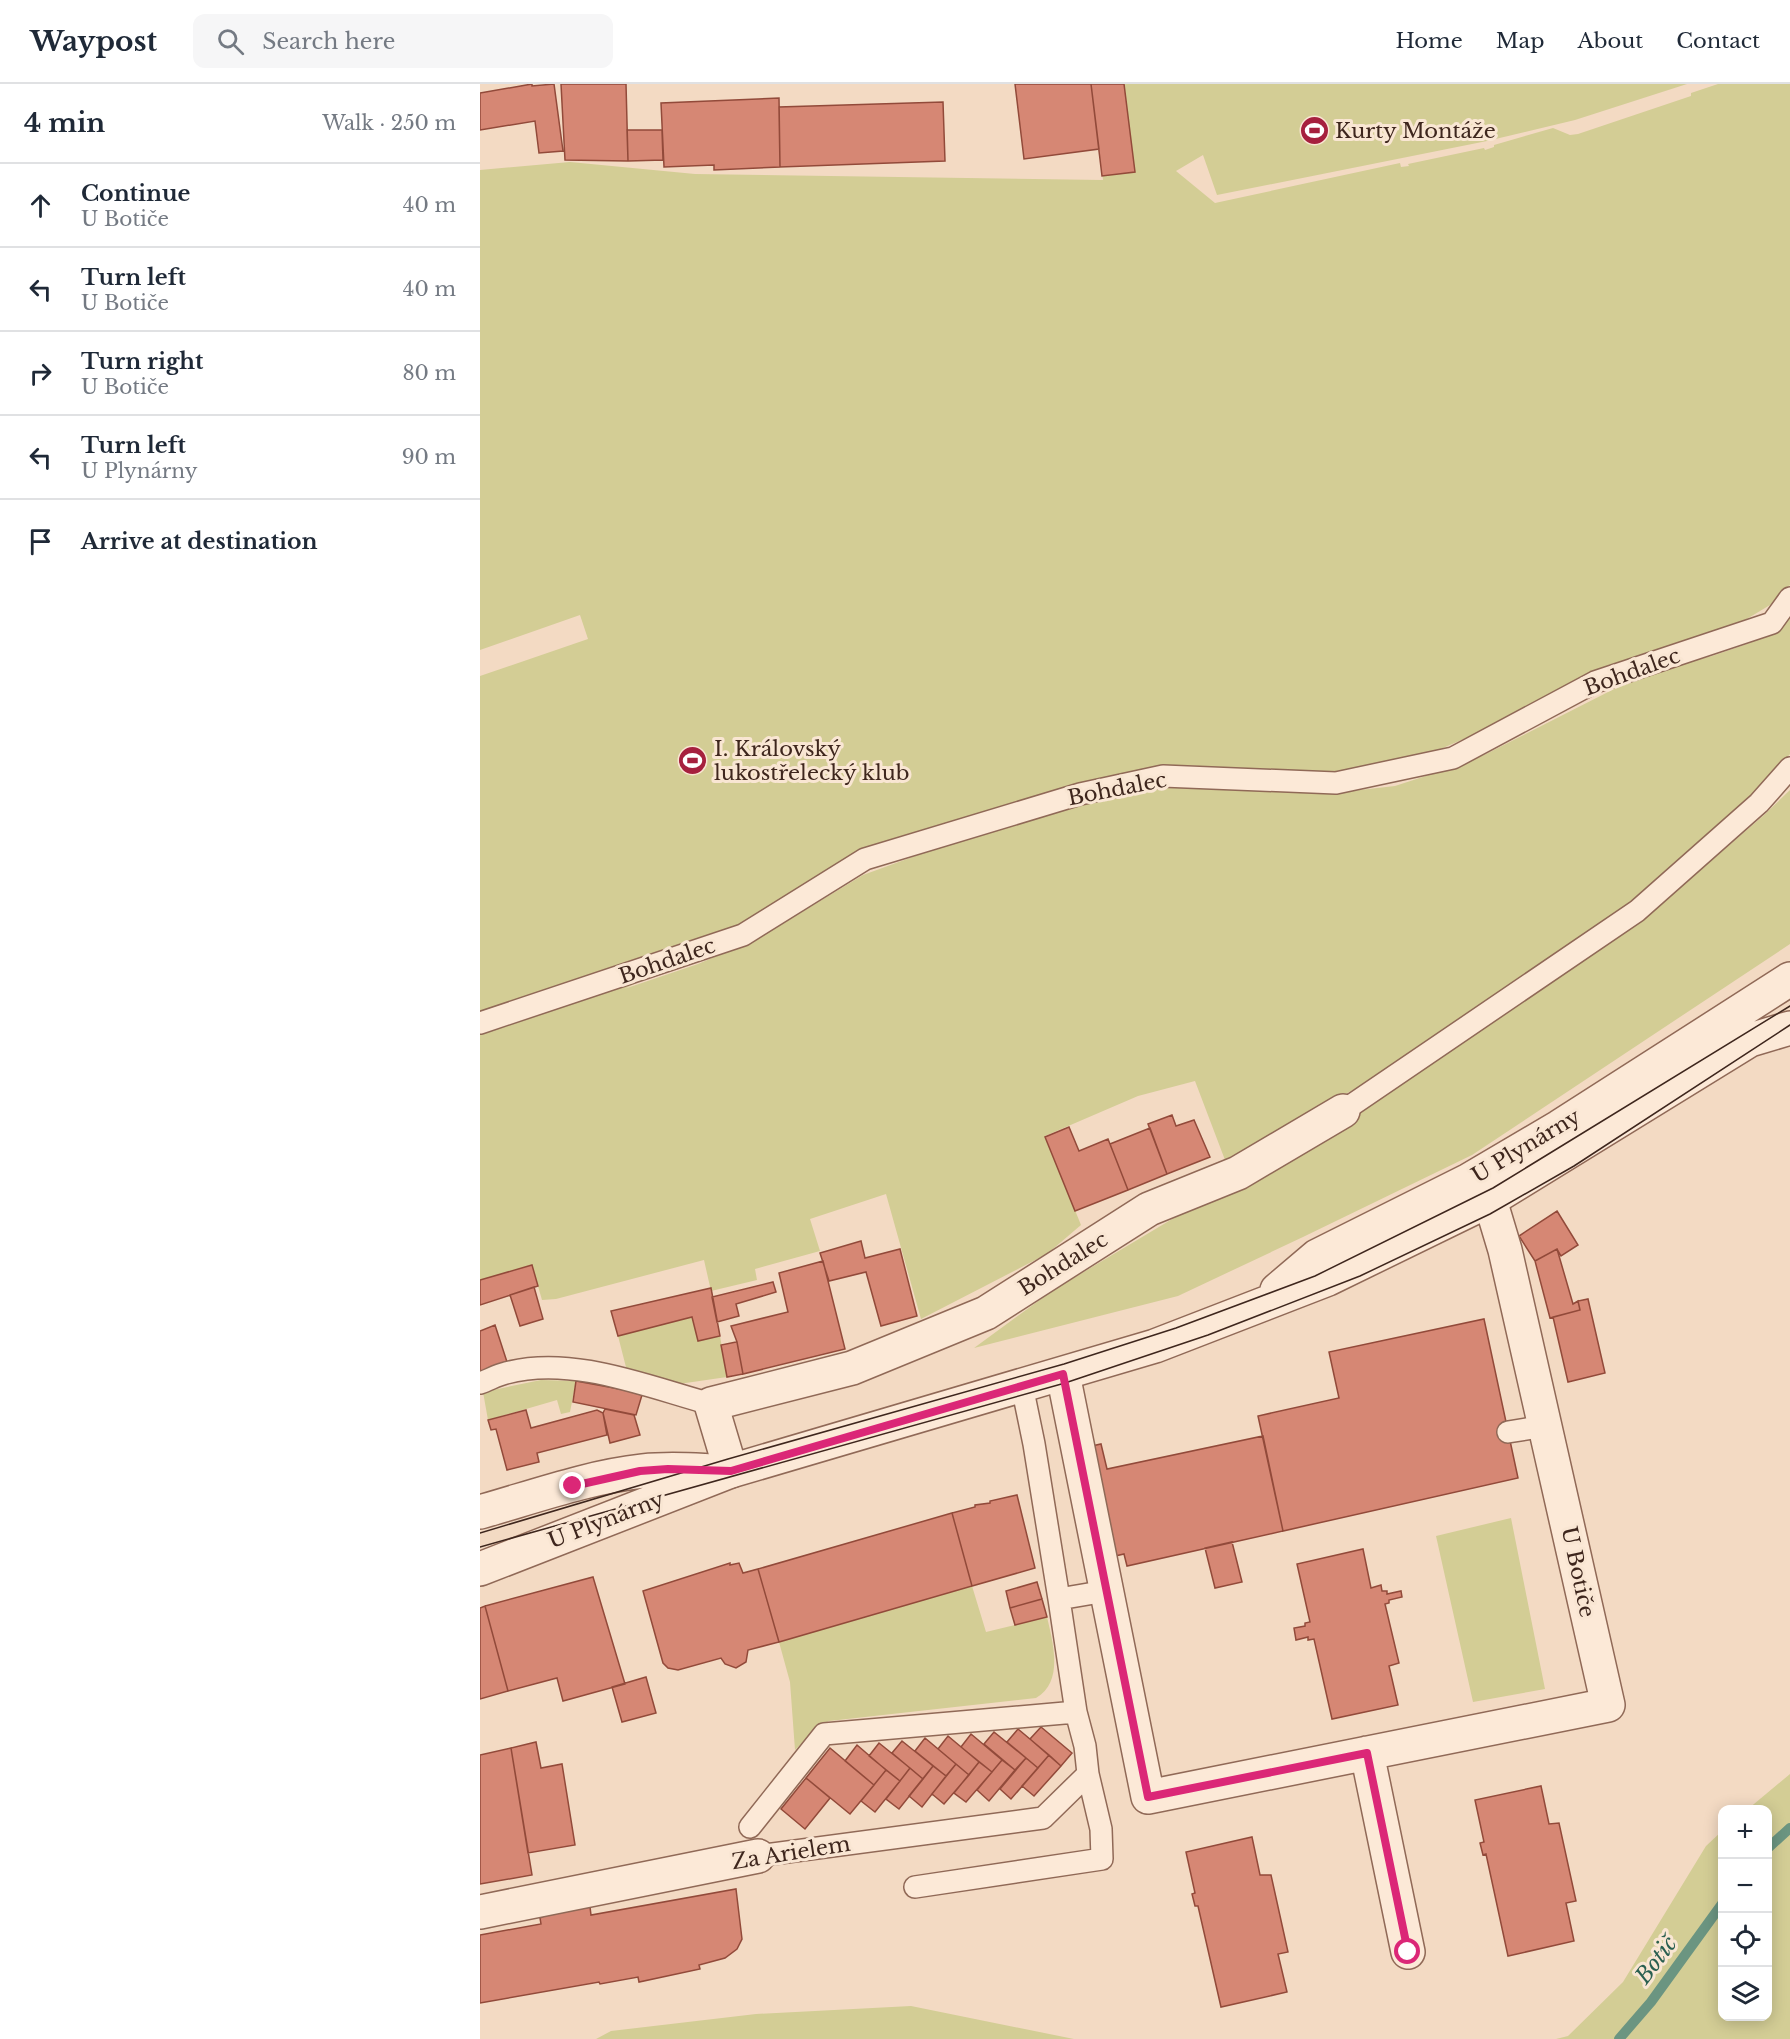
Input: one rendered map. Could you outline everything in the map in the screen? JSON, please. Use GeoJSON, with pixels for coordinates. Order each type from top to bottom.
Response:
{"type":"FeatureCollection","features":[{"type":"Feature","properties":{"kind":"street","name":"U Plynárny"},"geometry":{"type":"LineString","coordinates":[[1260,1305],[1317,1256],[1469,1180],[1559,1127],[1790,979]]}},
{"type":"Feature","properties":{"kind":"street","name":"U Plynárny"},"geometry":{"type":"LineString","coordinates":[[480,1569],[731,1471],[1155,1346],[1328,1279],[1490,1200],[1750,1040],[1787,1028]]}},
{"type":"Feature","properties":{"kind":"street","name":"Bohdalec"},"geometry":{"type":"LineString","coordinates":[[711,1404],[852,1368],[986,1313],[1149,1209],[1238,1173],[1343,1111]]}},
{"type":"Feature","properties":{"kind":"street","name":"U Botiče"},"geometry":{"type":"LineString","coordinates":[[1063,1374],[1148,1797],[1608,1705],[1505,1250],[1490,1200]]}},
{"type":"Feature","properties":{"kind":"street"},"geometry":{"type":"LineString","coordinates":[[711,1404],[731,1471]]}},
{"type":"Feature","properties":{"kind":"street","name":"U Plynárny"},"geometry":{"type":"LineString","coordinates":[[480,1512],[573,1486],[640,1471],[668,1469],[731,1471]]}},
{"type":"Feature","properties":{"kind":"street"},"geometry":{"type":"LineString","coordinates":[[1367,1753],[1408,1952]]}},
{"type":"Feature","properties":{"kind":"street","name":"Za Arielem"},"geometry":{"type":"LineString","coordinates":[[480,1912],[754,1842]]}},
{"type":"Feature","properties":{"kind":"lane","name":"Bohdalec"},"geometry":{"type":"LineString","coordinates":[[480,1023],[743,935],[865,859],[1080,794],[1163,776],[1336,783],[1453,758],[1595,682],[1772,622],[1790,598]]}},
{"type":"Feature","properties":{"kind":"lane","name":"Bohdalec"},"geometry":{"type":"LineString","coordinates":[[1343,1111],[1637,911],[1759,803],[1790,768]]}},
{"type":"Feature","properties":{"kind":"lane"},"geometry":{"type":"LineString","coordinates":[[480,1383],[507,1373],[551,1367],[598,1373],[711,1404]]}},
{"type":"Feature","properties":{"kind":"lane"},"geometry":{"type":"LineString","coordinates":[[915,1887],[1102,1859],[1101,1829],[1076,1712],[1034,1444],[1022,1386]]}},
{"type":"Feature","properties":{"kind":"lane"},"geometry":{"type":"LineString","coordinates":[[1508,1432],[1546,1426]]}},
{"type":"Feature","properties":{"kind":"lane"},"geometry":{"type":"LineString","coordinates":[[1059,1599],[1106,1591]]}},
{"type":"Feature","properties":{"kind":"lane"},"geometry":{"type":"LineString","coordinates":[[754,1842],[824,1734],[1076,1712]]}},
{"type":"Feature","properties":{"kind":"lane","name":"Za Arielem"},"geometry":{"type":"LineString","coordinates":[[754,1842],[1044,1818],[1088,1774]]}},
{"type":"Feature","properties":{"kind":"shaded area"},"geometry":{"type":"Polygon","coordinates":[[[1091,84],[1687,84],[1575,120],[1487,141],[1217,195],[1203,155],[1176,171],[1215,203],[1400,163],[1401,167],[1409,166],[1408,164],[1484,148],[1485,150],[1494,145],[1553,128],[1570,135],[1578,134],[1691,96],[1691,93],[1718,84],[1790,84],[1790,585],[1770,605],[1740,623],[1704,638],[1654,650],[1604,670],[1473,735],[1429,754],[1348,771],[1292,772],[1183,765],[1133,771],[956,822],[687,949],[643,980],[624,989],[698,964],[759,938],[863,875],[962,839],[1137,789],[1182,786],[1291,792],[1351,791],[1395,786],[1484,755],[1612,690],[1661,669],[1712,656],[1750,643],[1790,616],[1790,754],[1750,803],[1630,908],[1391,1069],[1225,1160],[1195,1081],[1138,1096],[1045,1136],[1081,1225],[1047,1254],[921,1319],[886,1194],[810,1219],[820,1251],[755,1269],[757,1280],[711,1291],[704,1260],[556,1299],[542,1300],[532,1265],[480,1280],[480,676],[588,639],[580,615],[480,650],[480,170],[570,162],[695,174],[1103,180],[1091,84]]]}},
{"type":"Feature","properties":{"kind":"shaded area"},"geometry":{"type":"Polygon","coordinates":[[[1790,790],[1790,944],[1472,1155],[1178,1296],[974,1348],[1052,1291],[1399,1083],[1641,921],[1790,790]]]}},
{"type":"Feature","properties":{"kind":"shaded area"},"geometry":{"type":"Polygon","coordinates":[[[692,1317],[698,1340],[720,1336],[727,1377],[672,1385],[628,1375],[618,1336],[692,1317]]]}},
{"type":"Feature","properties":{"kind":"shaded area"},"geometry":{"type":"Polygon","coordinates":[[[541,1380],[576,1381],[570,1412],[561,1414],[557,1400],[488,1420],[483,1392],[541,1380]]]}},
{"type":"Feature","properties":{"kind":"shaded area"},"geometry":{"type":"Polygon","coordinates":[[[1511,1518],[1545,1689],[1473,1702],[1436,1536],[1511,1518]]]}},
{"type":"Feature","properties":{"kind":"shaded area"},"geometry":{"type":"Polygon","coordinates":[[[972,1586],[986,1632],[1047,1617],[1054,1661],[1050,1682],[1045,1691],[1036,1698],[829,1721],[818,1727],[795,1750],[790,1682],[779,1642],[972,1586]]]}},
{"type":"Feature","properties":{"kind":"shaded area"},"geometry":{"type":"Polygon","coordinates":[[[1790,1774],[1790,2039],[1556,2039],[1568,2036],[1623,1982],[1706,1846],[1718,1835],[1718,2021],[1772,2021],[1772,1805],[1753,1805],[1790,1774]]]}},
{"type":"Feature","properties":{"kind":"shaded area"},"geometry":{"type":"Polygon","coordinates":[[[911,2006],[1074,2039],[596,2039],[611,2031],[756,2014],[911,2006]]]}},
{"type":"Feature","properties":{"kind":"building"},"geometry":{"type":"Polygon","coordinates":[[[532,84],[532,86],[554,84],[563,151],[539,153],[535,121],[480,130],[480,93],[532,84]]]}},
{"type":"Feature","properties":{"kind":"building"},"geometry":{"type":"Polygon","coordinates":[[[561,84],[626,84],[628,161],[565,160],[561,84]]]}},
{"type":"Feature","properties":{"kind":"building"},"geometry":{"type":"Polygon","coordinates":[[[1015,84],[1091,84],[1099,149],[1024,159],[1015,84]]]}},
{"type":"Feature","properties":{"kind":"building"},"geometry":{"type":"Polygon","coordinates":[[[1091,84],[1124,84],[1135,172],[1102,176],[1091,84]]]}},
{"type":"Feature","properties":{"kind":"building"},"geometry":{"type":"Polygon","coordinates":[[[779,98],[780,167],[714,170],[714,165],[664,167],[661,103],[779,98]]]}},
{"type":"Feature","properties":{"kind":"building"},"geometry":{"type":"Polygon","coordinates":[[[943,102],[945,161],[780,167],[779,107],[943,102]]]}},
{"type":"Feature","properties":{"kind":"building"},"geometry":{"type":"Polygon","coordinates":[[[627,130],[662,130],[663,160],[628,161],[627,130]]]}},
{"type":"Feature","properties":{"kind":"building"},"geometry":{"type":"Polygon","coordinates":[[[1172,1115],[1176,1126],[1194,1120],[1210,1157],[1167,1174],[1148,1124],[1172,1115]]]}},
{"type":"Feature","properties":{"kind":"building"},"geometry":{"type":"Polygon","coordinates":[[[1069,1127],[1079,1151],[1108,1139],[1128,1190],[1075,1211],[1045,1137],[1069,1127]]]}},
{"type":"Feature","properties":{"kind":"building"},"geometry":{"type":"Polygon","coordinates":[[[1150,1128],[1167,1174],[1128,1190],[1110,1144],[1150,1128]]]}},
{"type":"Feature","properties":{"kind":"building"},"geometry":{"type":"Polygon","coordinates":[[[1557,1211],[1578,1245],[1561,1256],[1557,1249],[1535,1261],[1519,1236],[1557,1211]]]}},
{"type":"Feature","properties":{"kind":"building"},"geometry":{"type":"Polygon","coordinates":[[[861,1241],[865,1258],[900,1249],[917,1316],[881,1326],[866,1272],[829,1281],[820,1253],[861,1241]]]}},
{"type":"Feature","properties":{"kind":"building"},"geometry":{"type":"Polygon","coordinates":[[[1557,1249],[1573,1304],[1578,1301],[1580,1310],[1550,1318],[1535,1261],[1557,1249]]]}},
{"type":"Feature","properties":{"kind":"building"},"geometry":{"type":"Polygon","coordinates":[[[823,1261],[845,1349],[743,1374],[737,1342],[731,1326],[788,1312],[779,1273],[823,1261]]]}},
{"type":"Feature","properties":{"kind":"building"},"geometry":{"type":"Polygon","coordinates":[[[532,1265],[538,1286],[480,1305],[480,1280],[532,1265]]]}},
{"type":"Feature","properties":{"kind":"building"},"geometry":{"type":"Polygon","coordinates":[[[773,1282],[776,1292],[736,1304],[739,1316],[717,1322],[712,1297],[773,1282]]]}},
{"type":"Feature","properties":{"kind":"building"},"geometry":{"type":"Polygon","coordinates":[[[534,1287],[543,1319],[520,1326],[510,1295],[534,1287]]]}},
{"type":"Feature","properties":{"kind":"building"},"geometry":{"type":"Polygon","coordinates":[[[711,1288],[720,1336],[698,1341],[692,1317],[618,1336],[611,1311],[711,1288]]]}},
{"type":"Feature","properties":{"kind":"building"},"geometry":{"type":"Polygon","coordinates":[[[1588,1299],[1605,1373],[1568,1382],[1553,1317],[1580,1310],[1578,1301],[1588,1299]]]}},
{"type":"Feature","properties":{"kind":"building"},"geometry":{"type":"Polygon","coordinates":[[[1484,1319],[1518,1478],[1283,1531],[1258,1416],[1339,1398],[1329,1352],[1484,1319]]]}},
{"type":"Feature","properties":{"kind":"building"},"geometry":{"type":"Polygon","coordinates":[[[495,1325],[508,1365],[480,1374],[480,1331],[495,1325]]]}},
{"type":"Feature","properties":{"kind":"building"},"geometry":{"type":"Polygon","coordinates":[[[737,1342],[743,1374],[727,1377],[721,1345],[737,1342]]]}},
{"type":"Feature","properties":{"kind":"building"},"geometry":{"type":"Polygon","coordinates":[[[576,1381],[642,1395],[636,1415],[573,1402],[576,1381]]]}},
{"type":"Feature","properties":{"kind":"building"},"geometry":{"type":"Polygon","coordinates":[[[605,1409],[634,1415],[640,1435],[610,1443],[603,1413],[605,1409]]]}},
{"type":"Feature","properties":{"kind":"building"},"geometry":{"type":"Polygon","coordinates":[[[526,1410],[531,1428],[597,1410],[603,1413],[607,1435],[537,1453],[539,1462],[507,1470],[496,1429],[491,1430],[488,1420],[526,1410]]]}},
{"type":"Feature","properties":{"kind":"building"},"geometry":{"type":"Polygon","coordinates":[[[1263,1436],[1283,1531],[1127,1566],[1124,1554],[1111,1557],[1087,1447],[1101,1444],[1107,1469],[1263,1436]]]}},
{"type":"Feature","properties":{"kind":"building"},"geometry":{"type":"Polygon","coordinates":[[[1017,1495],[1035,1568],[972,1586],[952,1513],[1017,1495]]]}},
{"type":"Feature","properties":{"kind":"building"},"geometry":{"type":"Polygon","coordinates":[[[952,1513],[972,1586],[779,1642],[758,1569],[952,1513]]]}},
{"type":"Feature","properties":{"kind":"building"},"geometry":{"type":"Polygon","coordinates":[[[1232,1542],[1242,1582],[1215,1588],[1205,1548],[1232,1542]]]}},
{"type":"Feature","properties":{"kind":"building"},"geometry":{"type":"Polygon","coordinates":[[[1363,1549],[1371,1588],[1381,1585],[1382,1591],[1387,1591],[1387,1594],[1401,1591],[1402,1597],[1389,1600],[1389,1603],[1385,1604],[1399,1663],[1389,1666],[1398,1705],[1332,1719],[1314,1639],[1308,1640],[1308,1637],[1296,1640],[1294,1628],[1305,1626],[1305,1623],[1310,1622],[1297,1564],[1363,1549]]]}},
{"type":"Feature","properties":{"kind":"building"},"geometry":{"type":"Polygon","coordinates":[[[730,1563],[730,1565],[739,1563],[743,1573],[758,1569],[779,1642],[748,1650],[746,1662],[736,1668],[725,1664],[721,1658],[678,1670],[668,1668],[663,1663],[643,1591],[730,1563]]]}},
{"type":"Feature","properties":{"kind":"building"},"geometry":{"type":"Polygon","coordinates":[[[593,1577],[625,1684],[563,1701],[557,1678],[508,1691],[485,1606],[593,1577]]]}},
{"type":"Feature","properties":{"kind":"building"},"geometry":{"type":"Polygon","coordinates":[[[1037,1582],[1042,1599],[1010,1608],[1006,1591],[1037,1582]]]}},
{"type":"Feature","properties":{"kind":"building"},"geometry":{"type":"Polygon","coordinates":[[[1042,1599],[1047,1617],[1015,1625],[1010,1608],[1042,1599]]]}},
{"type":"Feature","properties":{"kind":"building"},"geometry":{"type":"Polygon","coordinates":[[[485,1606],[508,1691],[480,1699],[480,1608],[485,1606]]]}},
{"type":"Feature","properties":{"kind":"building"},"geometry":{"type":"Polygon","coordinates":[[[646,1677],[656,1713],[622,1722],[612,1687],[646,1677]]]}},
{"type":"Feature","properties":{"kind":"building"},"geometry":{"type":"Polygon","coordinates":[[[1041,1727],[1072,1753],[1061,1766],[1030,1739],[1041,1727]]]}},
{"type":"Feature","properties":{"kind":"building"},"geometry":{"type":"Polygon","coordinates":[[[1018,1729],[1049,1755],[1038,1768],[1007,1742],[1018,1729]]]}},
{"type":"Feature","properties":{"kind":"building"},"geometry":{"type":"Polygon","coordinates":[[[994,1732],[1026,1758],[1015,1770],[984,1744],[994,1732]]]}},
{"type":"Feature","properties":{"kind":"building"},"geometry":{"type":"Polygon","coordinates":[[[971,1734],[1002,1760],[992,1772],[961,1747],[971,1734]]]}},
{"type":"Feature","properties":{"kind":"building"},"geometry":{"type":"Polygon","coordinates":[[[948,1736],[979,1762],[969,1775],[938,1749],[948,1736]]]}},
{"type":"Feature","properties":{"kind":"building"},"geometry":{"type":"Polygon","coordinates":[[[925,1738],[956,1764],[946,1776],[915,1751],[925,1738]]]}},
{"type":"Feature","properties":{"kind":"building"},"geometry":{"type":"Polygon","coordinates":[[[902,1741],[933,1766],[923,1779],[892,1753],[902,1741]]]}},
{"type":"Feature","properties":{"kind":"building"},"geometry":{"type":"Polygon","coordinates":[[[536,1742],[541,1768],[562,1764],[575,1845],[528,1853],[511,1748],[536,1742]]]}},
{"type":"Feature","properties":{"kind":"building"},"geometry":{"type":"Polygon","coordinates":[[[879,1743],[910,1768],[900,1781],[869,1756],[879,1743]]]}},
{"type":"Feature","properties":{"kind":"building"},"geometry":{"type":"Polygon","coordinates":[[[857,1745],[886,1770],[874,1785],[845,1761],[857,1745]]]}},
{"type":"Feature","properties":{"kind":"building"},"geometry":{"type":"Polygon","coordinates":[[[511,1748],[532,1875],[480,1884],[480,1755],[511,1748]]]}},
{"type":"Feature","properties":{"kind":"building"},"geometry":{"type":"Polygon","coordinates":[[[830,1748],[874,1785],[850,1814],[806,1778],[830,1748]]]}},
{"type":"Feature","properties":{"kind":"building"},"geometry":{"type":"Polygon","coordinates":[[[1049,1755],[1061,1766],[1034,1796],[1022,1786],[1049,1755]]]}},
{"type":"Feature","properties":{"kind":"building"},"geometry":{"type":"Polygon","coordinates":[[[1026,1758],[1038,1768],[1011,1799],[1000,1789],[1026,1758]]]}},
{"type":"Feature","properties":{"kind":"building"},"geometry":{"type":"Polygon","coordinates":[[[1002,1760],[1015,1770],[989,1801],[977,1790],[1002,1760]]]}},
{"type":"Feature","properties":{"kind":"building"},"geometry":{"type":"Polygon","coordinates":[[[979,1762],[992,1772],[966,1802],[954,1793],[979,1762]]]}},
{"type":"Feature","properties":{"kind":"building"},"geometry":{"type":"Polygon","coordinates":[[[956,1764],[969,1775],[944,1804],[932,1794],[956,1764]]]}},
{"type":"Feature","properties":{"kind":"building"},"geometry":{"type":"Polygon","coordinates":[[[933,1766],[946,1776],[922,1807],[909,1796],[933,1766]]]}},
{"type":"Feature","properties":{"kind":"building"},"geometry":{"type":"Polygon","coordinates":[[[910,1768],[923,1779],[899,1809],[886,1799],[910,1768]]]}},
{"type":"Feature","properties":{"kind":"building"},"geometry":{"type":"Polygon","coordinates":[[[886,1770],[900,1781],[875,1812],[861,1801],[886,1770]]]}},
{"type":"Feature","properties":{"kind":"building"},"geometry":{"type":"Polygon","coordinates":[[[806,1778],[830,1798],[805,1829],[781,1809],[806,1778]]]}},
{"type":"Feature","properties":{"kind":"building"},"geometry":{"type":"Polygon","coordinates":[[[1541,1786],[1549,1824],[1559,1823],[1576,1901],[1566,1903],[1574,1941],[1508,1956],[1486,1854],[1483,1855],[1480,1843],[1484,1842],[1475,1800],[1541,1786]]]}},
{"type":"Feature","properties":{"kind":"building"},"geometry":{"type":"Polygon","coordinates":[[[1252,1837],[1260,1875],[1271,1875],[1288,1952],[1278,1954],[1287,1992],[1221,2007],[1198,1906],[1195,1906],[1192,1894],[1195,1893],[1186,1852],[1252,1837]]]}},
{"type":"Feature","properties":{"kind":"building"},"geometry":{"type":"Polygon","coordinates":[[[736,1889],[742,1939],[737,1949],[725,1958],[699,1965],[700,1969],[639,1982],[638,1977],[600,1984],[599,1982],[480,2003],[480,1935],[541,1924],[540,1918],[546,1915],[590,1907],[591,1915],[736,1889]]]}},
{"type":"Feature","properties":{"kind":"waterway","name":"Botič"},"geometry":{"type":"LineString","coordinates":[[1772,1844],[1790,1828]]}},
{"type":"Feature","properties":{"kind":"waterway","name":"Botič"},"geometry":{"type":"LineString","coordinates":[[1619,2039],[1651,2002],[1718,1910]]}},
{"type":"Feature","properties":{"kind":"tram line"},"geometry":{"type":"LineString","coordinates":[[480,1533],[728,1459],[1064,1364],[1176,1328],[1315,1276],[1493,1188],[1790,1006]]}},
{"type":"Feature","properties":{"kind":"tram line"},"geometry":{"type":"LineString","coordinates":[[480,1547],[1065,1383],[1208,1335],[1360,1276],[1490,1214],[1574,1166],[1790,1025]]}},
{"type":"Feature","properties":{"kind":"place","name":"Kurty Montáže"},"geometry":{"type":"Point","coordinates":[1314,131]}},
{"type":"Feature","properties":{"kind":"place","name":"I. Královský lukostřelecký klub"},"geometry":{"type":"Point","coordinates":[693,761]}},
{"type":"Feature","properties":{"kind":"route"},"geometry":{"type":"LineString","coordinates":[[573,1486],[640,1471],[668,1469],[731,1471],[1063,1374],[1148,1797],[1367,1753],[1408,1952]]}}]}
